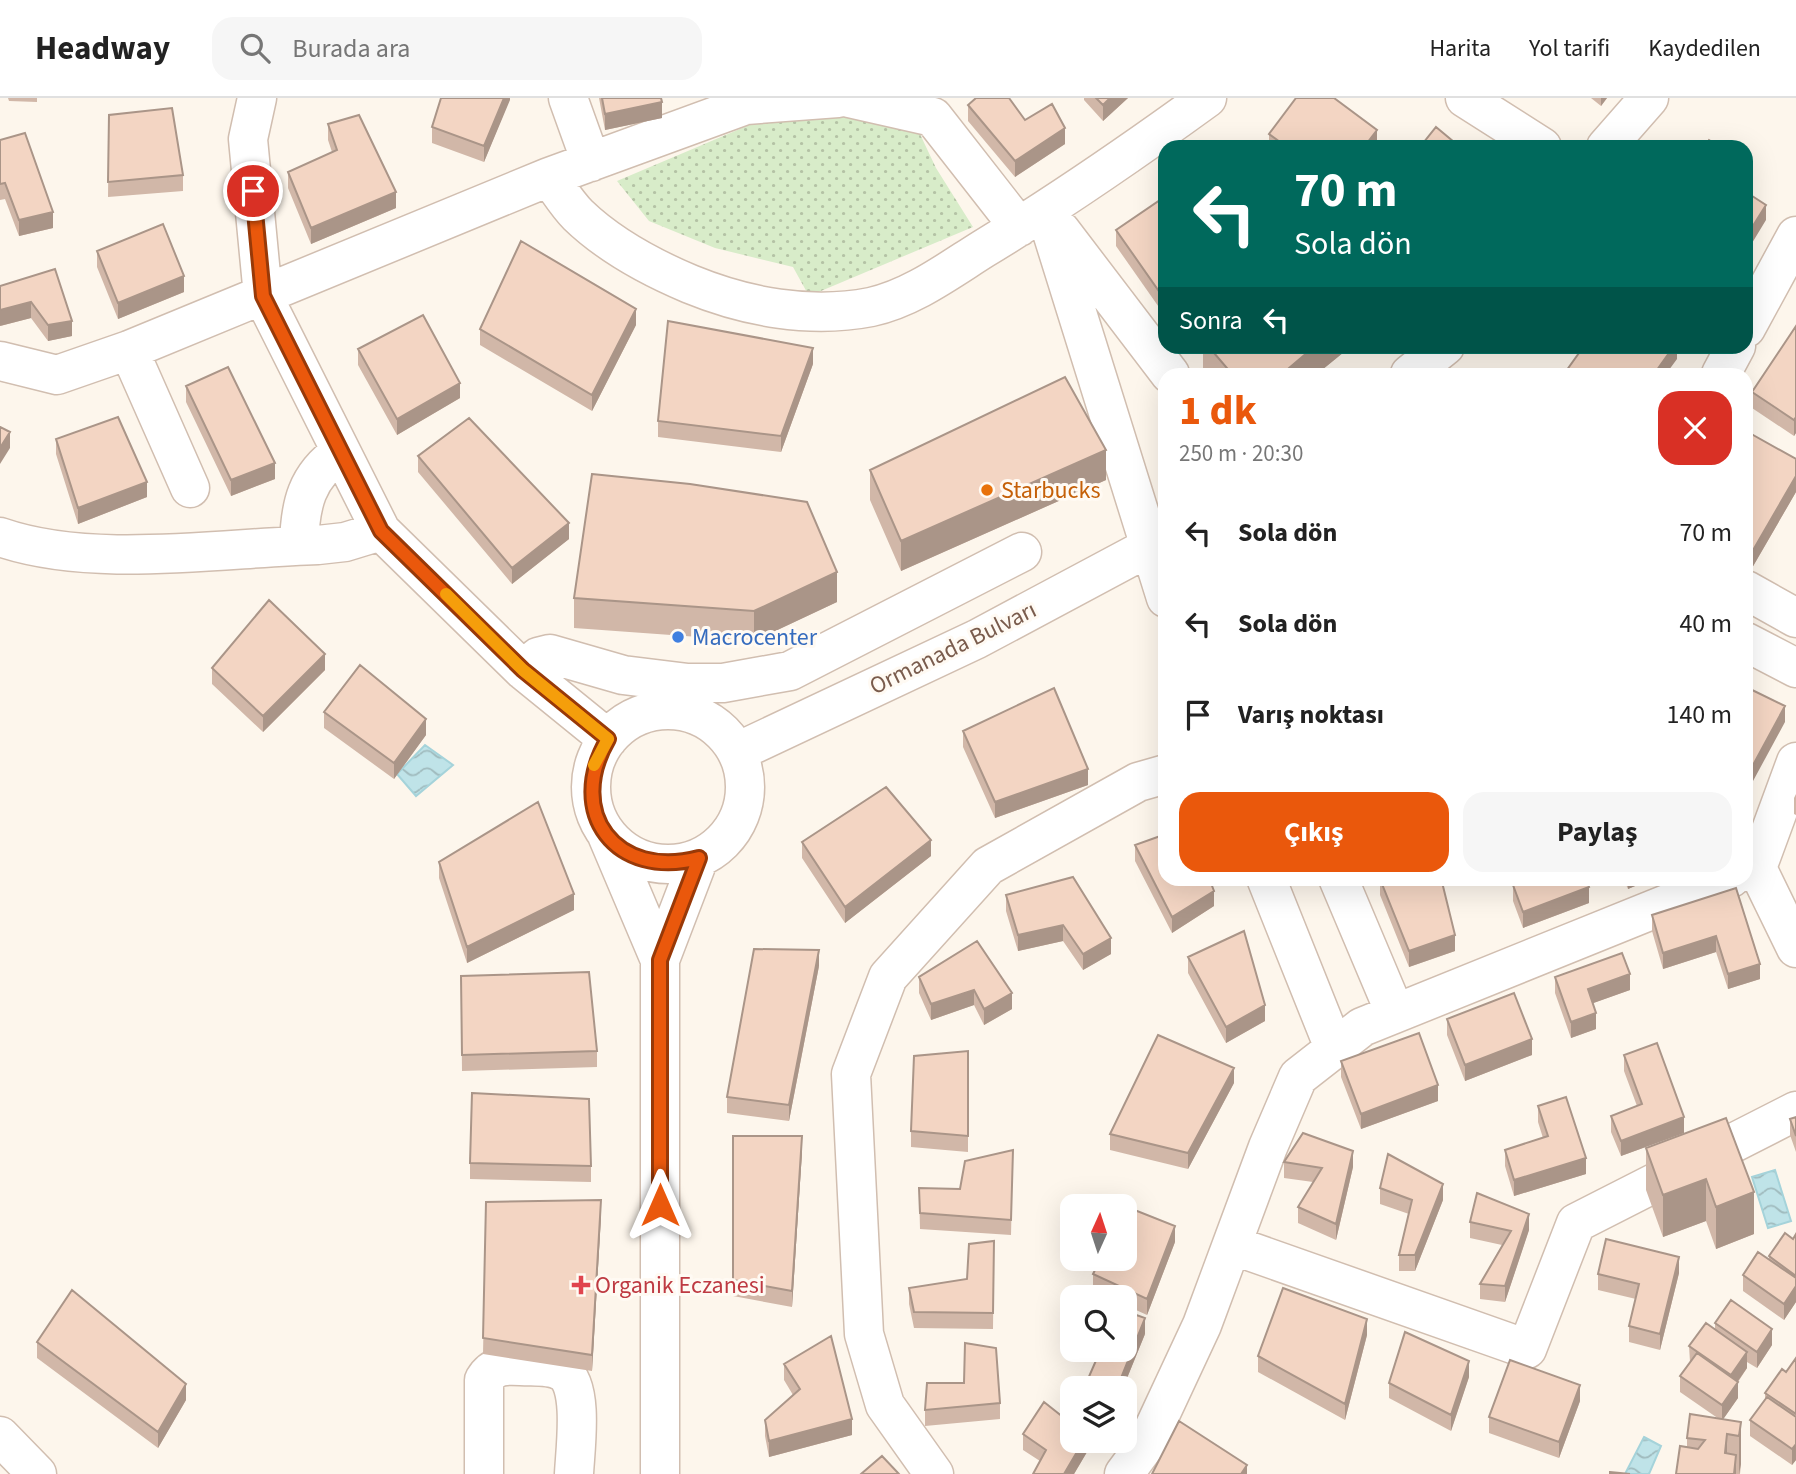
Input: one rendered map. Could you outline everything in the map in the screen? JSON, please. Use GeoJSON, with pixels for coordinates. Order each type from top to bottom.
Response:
{"type":"FeatureCollection","features":[{"type":"Feature","properties":{"kind":"street"},"geometry":{"type":"LineString","coordinates":[[257,98],[248,139],[263,296],[381,531],[523,670],[608,739]]}},
{"type":"Feature","properties":{"kind":"street"},"geometry":{"type":"LineString","coordinates":[[568,98],[591,162]]}},
{"type":"Feature","properties":{"kind":"street"},"geometry":{"type":"LineString","coordinates":[[0,361],[57,374],[129,350],[548,177],[749,102],[838,98]]}},
{"type":"Feature","properties":{"kind":"street"},"geometry":{"type":"LineString","coordinates":[[849,98],[929,108],[1165,368]]}},
{"type":"Feature","properties":{"kind":"street"},"geometry":{"type":"LineString","coordinates":[[548,177],[578,215],[668,274],[712,293],[778,309],[824,313],[872,306],[917,290],[1032,219],[1206,98]]}},
{"type":"Feature","properties":{"kind":"street"},"geometry":{"type":"LineString","coordinates":[[1465,98],[1531,140]]}},
{"type":"Feature","properties":{"kind":"street"},"geometry":{"type":"LineString","coordinates":[[1612,140],[1649,98]]}},
{"type":"Feature","properties":{"kind":"street"},"geometry":{"type":"LineString","coordinates":[[1032,219],[1157,543]]}},
{"type":"Feature","properties":{"kind":"street"},"geometry":{"type":"LineString","coordinates":[[1753,315],[1796,236]]}},
{"type":"Feature","properties":{"kind":"street"},"geometry":{"type":"LineString","coordinates":[[129,350],[190,488]]}},
{"type":"Feature","properties":{"kind":"street"},"geometry":{"type":"LineString","coordinates":[[1418,368],[1435,354]]}},
{"type":"Feature","properties":{"kind":"street"},"geometry":{"type":"LineString","coordinates":[[299,545],[304,497],[320,469],[341,452]]}},
{"type":"Feature","properties":{"kind":"street"},"geometry":{"type":"LineString","coordinates":[[0,537],[51,550],[95,555],[345,542],[381,531]]}},
{"type":"Feature","properties":{"kind":"street","name":"Ormanada Bulvarı"},"geometry":{"type":"LineString","coordinates":[[737,752],[977,639],[1157,543]]}},
{"type":"Feature","properties":{"kind":"street"},"geometry":{"type":"LineString","coordinates":[[523,670],[538,657],[550,654],[623,674],[688,683],[723,682],[790,671],[1022,552]]}},
{"type":"Feature","properties":{"kind":"street"},"geometry":{"type":"LineString","coordinates":[[1753,594],[1796,618]]}},
{"type":"Feature","properties":{"kind":"street"},"geometry":{"type":"LineString","coordinates":[[1753,646],[1796,668]]}},
{"type":"Feature","properties":{"kind":"street"},"geometry":{"type":"LineString","coordinates":[[790,671],[810,718]]}},
{"type":"Feature","properties":{"kind":"street"},"geometry":{"type":"LineString","coordinates":[[607,835],[627,853],[650,862],[675,864],[699,858],[721,845],[736,825],[745,801],[745,776],[737,752],[722,732],[702,718],[677,710],[651,712],[627,721],[608,739],[595,761],[590,787],[594,812],[607,835],[660,960]]}},
{"type":"Feature","properties":{"kind":"street"},"geometry":{"type":"LineString","coordinates":[[1753,856],[1796,762]]}},
{"type":"Feature","properties":{"kind":"street"},"geometry":{"type":"LineString","coordinates":[[934,1474],[885,1405],[864,1334],[851,1074],[888,977],[988,866],[1138,782],[1158,776]]}},
{"type":"Feature","properties":{"kind":"street"},"geometry":{"type":"LineString","coordinates":[[660,1474],[660,960],[699,858]]}},
{"type":"Feature","properties":{"kind":"street"},"geometry":{"type":"LineString","coordinates":[[1753,885],[1796,948]]}},
{"type":"Feature","properties":{"kind":"street"},"geometry":{"type":"LineString","coordinates":[[1269,886],[1334,1048]]}},
{"type":"Feature","properties":{"kind":"street"},"geometry":{"type":"LineString","coordinates":[[1341,886],[1395,1013]]}},
{"type":"Feature","properties":{"kind":"street"},"geometry":{"type":"LineString","coordinates":[[1124,1474],[1147,1443],[1202,1325],[1298,1077],[1362,1027],[1712,886]]}},
{"type":"Feature","properties":{"kind":"street"},"geometry":{"type":"LineString","coordinates":[[1231,1245],[1527,1349],[1576,1223],[1796,1111]]}},
{"type":"Feature","properties":{"kind":"street"},"geometry":{"type":"LineString","coordinates":[[484,1474],[484,1380],[489,1371],[504,1365],[549,1367],[565,1374],[576,1389],[575,1474]]}},
{"type":"Feature","properties":{"kind":"street"},"geometry":{"type":"LineString","coordinates":[[0,1436],[37,1474]]}},
{"type":"Feature","properties":{"kind":"green space"},"geometry":{"type":"Polygon","coordinates":[[[775,114],[911,115],[936,168],[973,227],[809,296],[793,267],[715,248],[649,221],[617,181],[775,114]]]}},
{"type":"Feature","properties":{"kind":"water"},"geometry":{"type":"Polygon","coordinates":[[[425,745],[453,765],[416,796],[397,774],[425,745]]]}},
{"type":"Feature","properties":{"kind":"water"},"geometry":{"type":"Polygon","coordinates":[[[1775,1170],[1791,1221],[1768,1228],[1752,1177],[1775,1170]]]}},
{"type":"Feature","properties":{"kind":"water"},"geometry":{"type":"Polygon","coordinates":[[[1644,1437],[1661,1446],[1649,1474],[1625,1474],[1644,1437]]]}},
{"type":"Feature","properties":{"kind":"building"},"geometry":{"type":"Polygon","coordinates":[[[441,98],[504,98],[484,146],[432,127],[441,98]]]}},
{"type":"Feature","properties":{"kind":"building"},"geometry":{"type":"Polygon","coordinates":[[[602,98],[661,98],[662,102],[605,114],[602,98]]]}},
{"type":"Feature","properties":{"kind":"building"},"geometry":{"type":"Polygon","coordinates":[[[976,98],[1009,98],[1025,120],[1052,104],[1065,128],[1015,161],[968,105],[976,98]]]}},
{"type":"Feature","properties":{"kind":"building"},"geometry":{"type":"Polygon","coordinates":[[[1096,98],[1110,98],[1103,105],[1096,98]]]}},
{"type":"Feature","properties":{"kind":"building"},"geometry":{"type":"Polygon","coordinates":[[[1296,98],[1334,98],[1377,130],[1369,140],[1277,140],[1269,134],[1296,98]]]}},
{"type":"Feature","properties":{"kind":"building"},"geometry":{"type":"Polygon","coordinates":[[[172,108],[183,175],[108,182],[109,115],[172,108]]]}},
{"type":"Feature","properties":{"kind":"building"},"geometry":{"type":"Polygon","coordinates":[[[359,115],[396,192],[311,228],[288,172],[337,150],[328,124],[359,115]]]}},
{"type":"Feature","properties":{"kind":"building"},"geometry":{"type":"Polygon","coordinates":[[[1436,127],[1452,140],[1426,140],[1436,127]]]}},
{"type":"Feature","properties":{"kind":"building"},"geometry":{"type":"Polygon","coordinates":[[[25,133],[53,212],[19,220],[5,183],[0,184],[0,140],[25,133]]]}},
{"type":"Feature","properties":{"kind":"building"},"geometry":{"type":"Polygon","coordinates":[[[1753,197],[1766,205],[1753,226],[1753,197]]]}},
{"type":"Feature","properties":{"kind":"building"},"geometry":{"type":"Polygon","coordinates":[[[1158,201],[1158,290],[1116,230],[1158,201]]]}},
{"type":"Feature","properties":{"kind":"building"},"geometry":{"type":"Polygon","coordinates":[[[163,224],[184,276],[118,303],[97,251],[163,224]]]}},
{"type":"Feature","properties":{"kind":"building"},"geometry":{"type":"Polygon","coordinates":[[[521,241],[636,309],[592,395],[480,329],[521,241]]]}},
{"type":"Feature","properties":{"kind":"building"},"geometry":{"type":"Polygon","coordinates":[[[55,269],[72,321],[48,325],[31,302],[0,310],[0,286],[55,269]]]}},
{"type":"Feature","properties":{"kind":"building"},"geometry":{"type":"Polygon","coordinates":[[[423,315],[460,383],[397,419],[358,349],[423,315]]]}},
{"type":"Feature","properties":{"kind":"building"},"geometry":{"type":"Polygon","coordinates":[[[668,321],[813,348],[781,436],[658,421],[668,321]]]}},
{"type":"Feature","properties":{"kind":"building"},"geometry":{"type":"Polygon","coordinates":[[[1796,326],[1794,420],[1753,390],[1796,326]]]}},
{"type":"Feature","properties":{"kind":"building"},"geometry":{"type":"Polygon","coordinates":[[[1215,354],[1306,354],[1289,368],[1227,368],[1215,354]]]}},
{"type":"Feature","properties":{"kind":"building"},"geometry":{"type":"Polygon","coordinates":[[[1578,354],[1668,354],[1658,368],[1568,368],[1578,354]]]}},
{"type":"Feature","properties":{"kind":"building"},"geometry":{"type":"Polygon","coordinates":[[[228,367],[275,463],[231,480],[186,386],[228,367]]]}},
{"type":"Feature","properties":{"kind":"building","name":"Starbucks"},"geometry":{"type":"Polygon","coordinates":[[[1065,377],[1106,450],[901,541],[870,470],[1065,377]]]}},
{"type":"Feature","properties":{"kind":"building"},"geometry":{"type":"Polygon","coordinates":[[[118,417],[147,482],[78,508],[56,439],[118,417]]]}},
{"type":"Feature","properties":{"kind":"building"},"geometry":{"type":"Polygon","coordinates":[[[469,418],[569,523],[512,568],[418,456],[469,418]]]}},
{"type":"Feature","properties":{"kind":"building"},"geometry":{"type":"Polygon","coordinates":[[[0,427],[10,432],[0,448],[0,427]]]}},
{"type":"Feature","properties":{"kind":"building"},"geometry":{"type":"Polygon","coordinates":[[[1753,435],[1796,459],[1796,476],[1753,550],[1753,435]]]}},
{"type":"Feature","properties":{"kind":"building"},"geometry":{"type":"Polygon","coordinates":[[[592,474],[690,484],[807,502],[837,572],[754,611],[574,598],[592,474]]]}},
{"type":"Feature","properties":{"kind":"building"},"geometry":{"type":"Polygon","coordinates":[[[269,600],[325,654],[263,716],[212,668],[269,600]]]}},
{"type":"Feature","properties":{"kind":"building"},"geometry":{"type":"Polygon","coordinates":[[[360,665],[426,719],[394,763],[324,712],[360,665]]]}},
{"type":"Feature","properties":{"kind":"building"},"geometry":{"type":"Polygon","coordinates":[[[1054,688],[1088,769],[995,802],[963,731],[1054,688]]]}},
{"type":"Feature","properties":{"kind":"building"},"geometry":{"type":"Polygon","coordinates":[[[1753,690],[1785,706],[1753,765],[1753,690]]]}},
{"type":"Feature","properties":{"kind":"building"},"geometry":{"type":"Polygon","coordinates":[[[886,787],[931,840],[845,907],[802,842],[886,787]]]}},
{"type":"Feature","properties":{"kind":"building"},"geometry":{"type":"Polygon","coordinates":[[[538,802],[574,894],[467,947],[439,862],[538,802]]]}},
{"type":"Feature","properties":{"kind":"building"},"geometry":{"type":"Polygon","coordinates":[[[1158,837],[1158,886],[1212,886],[1214,891],[1172,917],[1135,845],[1158,837]]]}},
{"type":"Feature","properties":{"kind":"building"},"geometry":{"type":"Polygon","coordinates":[[[1073,877],[1111,938],[1083,954],[1063,925],[1018,935],[1006,895],[1073,877]]]}},
{"type":"Feature","properties":{"kind":"building"},"geometry":{"type":"Polygon","coordinates":[[[1383,886],[1443,886],[1455,935],[1409,951],[1383,886]]]}},
{"type":"Feature","properties":{"kind":"building"},"geometry":{"type":"Polygon","coordinates":[[[1513,886],[1589,887],[1523,912],[1513,886]]]}},
{"type":"Feature","properties":{"kind":"building"},"geometry":{"type":"Polygon","coordinates":[[[1736,888],[1760,964],[1728,974],[1716,936],[1663,953],[1652,915],[1736,888]]]}},
{"type":"Feature","properties":{"kind":"building"},"geometry":{"type":"Polygon","coordinates":[[[1244,931],[1265,1005],[1226,1027],[1188,957],[1244,931]]]}},
{"type":"Feature","properties":{"kind":"building"},"geometry":{"type":"Polygon","coordinates":[[[977,941],[1012,993],[984,1009],[974,990],[931,1004],[919,977],[977,941]]]}},
{"type":"Feature","properties":{"kind":"building"},"geometry":{"type":"Polygon","coordinates":[[[754,949],[819,950],[789,1105],[727,1097],[754,949]]]}},
{"type":"Feature","properties":{"kind":"building"},"geometry":{"type":"Polygon","coordinates":[[[1622,953],[1630,974],[1588,989],[1596,1013],[1571,1022],[1555,977],[1622,953]]]}},
{"type":"Feature","properties":{"kind":"building"},"geometry":{"type":"Polygon","coordinates":[[[589,972],[597,1051],[462,1055],[461,976],[589,972]]]}},
{"type":"Feature","properties":{"kind":"building"},"geometry":{"type":"Polygon","coordinates":[[[1514,993],[1532,1039],[1465,1065],[1447,1019],[1514,993]]]}},
{"type":"Feature","properties":{"kind":"building"},"geometry":{"type":"Polygon","coordinates":[[[1419,1033],[1438,1085],[1361,1114],[1341,1061],[1419,1033]]]}},
{"type":"Feature","properties":{"kind":"building"},"geometry":{"type":"Polygon","coordinates":[[[1158,1035],[1234,1068],[1188,1153],[1110,1134],[1158,1035]]]}},
{"type":"Feature","properties":{"kind":"building"},"geometry":{"type":"Polygon","coordinates":[[[1657,1043],[1684,1117],[1621,1141],[1611,1116],[1642,1104],[1624,1055],[1657,1043]]]}},
{"type":"Feature","properties":{"kind":"building"},"geometry":{"type":"Polygon","coordinates":[[[968,1051],[968,1136],[911,1131],[914,1056],[968,1051]]]}},
{"type":"Feature","properties":{"kind":"building"},"geometry":{"type":"Polygon","coordinates":[[[472,1093],[589,1099],[591,1166],[470,1163],[472,1093]]]}},
{"type":"Feature","properties":{"kind":"building"},"geometry":{"type":"Polygon","coordinates":[[[1566,1097],[1586,1158],[1514,1180],[1505,1150],[1548,1136],[1538,1106],[1566,1097]]]}},
{"type":"Feature","properties":{"kind":"building"},"geometry":{"type":"Polygon","coordinates":[[[1796,1117],[1796,1136],[1790,1119],[1796,1117]]]}},
{"type":"Feature","properties":{"kind":"building"},"geometry":{"type":"Polygon","coordinates":[[[1726,1118],[1754,1192],[1716,1207],[1706,1179],[1663,1195],[1646,1148],[1726,1118]]]}},
{"type":"Feature","properties":{"kind":"building"},"geometry":{"type":"Polygon","coordinates":[[[1303,1133],[1353,1151],[1336,1224],[1298,1207],[1322,1168],[1284,1162],[1303,1133]]]}},
{"type":"Feature","properties":{"kind":"building"},"geometry":{"type":"Polygon","coordinates":[[[733,1136],[802,1136],[792,1291],[733,1280],[733,1136]]]}},
{"type":"Feature","properties":{"kind":"building"},"geometry":{"type":"Polygon","coordinates":[[[1013,1150],[1011,1220],[920,1213],[919,1188],[960,1189],[965,1161],[1013,1150]]]}},
{"type":"Feature","properties":{"kind":"building"},"geometry":{"type":"Polygon","coordinates":[[[1388,1154],[1443,1184],[1415,1255],[1399,1255],[1412,1200],[1380,1188],[1388,1154]]]}},
{"type":"Feature","properties":{"kind":"building"},"geometry":{"type":"Polygon","coordinates":[[[1477,1193],[1529,1214],[1505,1286],[1480,1284],[1511,1231],[1470,1222],[1477,1193]]]}},
{"type":"Feature","properties":{"kind":"building"},"geometry":{"type":"Polygon","coordinates":[[[601,1200],[592,1355],[483,1338],[486,1202],[601,1200]]]}},
{"type":"Feature","properties":{"kind":"building"},"geometry":{"type":"Polygon","coordinates":[[[1138,1211],[1175,1226],[1147,1299],[1137,1294],[1137,1285],[1117,1285],[1093,1274],[1094,1271],[1138,1270],[1138,1211]]]}},
{"type":"Feature","properties":{"kind":"building"},"geometry":{"type":"Polygon","coordinates":[[[1785,1233],[1793,1239],[1796,1234],[1796,1276],[1769,1256],[1785,1233]]]}},
{"type":"Feature","properties":{"kind":"building"},"geometry":{"type":"Polygon","coordinates":[[[1606,1239],[1679,1257],[1660,1334],[1629,1326],[1639,1284],[1598,1274],[1606,1239]]]}},
{"type":"Feature","properties":{"kind":"building"},"geometry":{"type":"Polygon","coordinates":[[[994,1241],[993,1313],[914,1312],[909,1288],[967,1279],[969,1244],[994,1241]]]}},
{"type":"Feature","properties":{"kind":"building"},"geometry":{"type":"Polygon","coordinates":[[[1758,1252],[1796,1278],[1796,1286],[1784,1304],[1743,1275],[1758,1252]]]}},
{"type":"Feature","properties":{"kind":"building"},"geometry":{"type":"Polygon","coordinates":[[[1283,1288],[1367,1319],[1345,1404],[1258,1356],[1283,1288]]]}},
{"type":"Feature","properties":{"kind":"building"},"geometry":{"type":"Polygon","coordinates":[[[72,1290],[186,1384],[158,1432],[37,1342],[72,1290]]]}},
{"type":"Feature","properties":{"kind":"building"},"geometry":{"type":"Polygon","coordinates":[[[1731,1300],[1772,1329],[1757,1352],[1715,1323],[1731,1300]]]}},
{"type":"Feature","properties":{"kind":"building"},"geometry":{"type":"Polygon","coordinates":[[[1137,1315],[1145,1318],[1137,1338],[1137,1315]]]}},
{"type":"Feature","properties":{"kind":"building"},"geometry":{"type":"Polygon","coordinates":[[[1706,1323],[1747,1352],[1731,1375],[1689,1346],[1706,1323]]]}},
{"type":"Feature","properties":{"kind":"building"},"geometry":{"type":"Polygon","coordinates":[[[1405,1332],[1469,1361],[1451,1415],[1389,1383],[1405,1332]]]}},
{"type":"Feature","properties":{"kind":"building"},"geometry":{"type":"Polygon","coordinates":[[[831,1336],[852,1419],[769,1441],[765,1420],[800,1389],[784,1364],[831,1336]]]}},
{"type":"Feature","properties":{"kind":"building"},"geometry":{"type":"Polygon","coordinates":[[[965,1343],[996,1348],[1000,1403],[925,1410],[927,1383],[964,1383],[965,1343]]]}},
{"type":"Feature","properties":{"kind":"building"},"geometry":{"type":"Polygon","coordinates":[[[1697,1353],[1738,1382],[1722,1405],[1680,1376],[1697,1353]]]}},
{"type":"Feature","properties":{"kind":"building"},"geometry":{"type":"Polygon","coordinates":[[[1796,1358],[1796,1414],[1765,1393],[1782,1369],[1786,1372],[1796,1358]]]}},
{"type":"Feature","properties":{"kind":"building"},"geometry":{"type":"Polygon","coordinates":[[[1510,1360],[1580,1385],[1559,1442],[1489,1417],[1510,1360]]]}},
{"type":"Feature","properties":{"kind":"building"},"geometry":{"type":"Polygon","coordinates":[[[1095,1362],[1127,1362],[1122,1376],[1089,1376],[1095,1362]]]}},
{"type":"Feature","properties":{"kind":"building"},"geometry":{"type":"Polygon","coordinates":[[[1767,1397],[1796,1417],[1796,1444],[1792,1449],[1750,1420],[1767,1397]]]}},
{"type":"Feature","properties":{"kind":"building"},"geometry":{"type":"Polygon","coordinates":[[[1044,1402],[1060,1415],[1060,1453],[1076,1453],[1064,1474],[1033,1474],[1046,1450],[1023,1434],[1044,1402]]]}},
{"type":"Feature","properties":{"kind":"building"},"geometry":{"type":"Polygon","coordinates":[[[1690,1414],[1741,1422],[1739,1436],[1727,1434],[1725,1453],[1736,1455],[1734,1474],[1676,1474],[1680,1446],[1698,1449],[1705,1440],[1687,1438],[1690,1414]]]}},
{"type":"Feature","properties":{"kind":"building"},"geometry":{"type":"Polygon","coordinates":[[[1179,1421],[1247,1465],[1241,1474],[1152,1474],[1179,1421]]]}},
{"type":"Feature","properties":{"kind":"building"},"geometry":{"type":"Polygon","coordinates":[[[882,1456],[899,1474],[861,1474],[882,1456]]]}},
{"type":"Feature","properties":{"kind":"slow traffic"},"geometry":{"type":"LineString","coordinates":[[446,594],[523,670],[608,739],[594,765]]}},
{"type":"Feature","properties":{"kind":"place","name":"Starbucks"},"geometry":{"type":"Point","coordinates":[987,490]}},
{"type":"Feature","properties":{"kind":"place","name":"Macrocenter"},"geometry":{"type":"Point","coordinates":[678,637]}},
{"type":"Feature","properties":{"kind":"place","name":"Organik Eczanesi"},"geometry":{"type":"Point","coordinates":[581,1285]}},
{"type":"Feature","properties":{"kind":"route"},"geometry":{"type":"LineString","coordinates":[[253,191],[263,296],[381,531],[523,670],[608,739],[595,761],[590,787],[594,812],[607,835],[627,853],[650,862],[675,864],[699,858],[660,960],[660,1205]]}}]}
